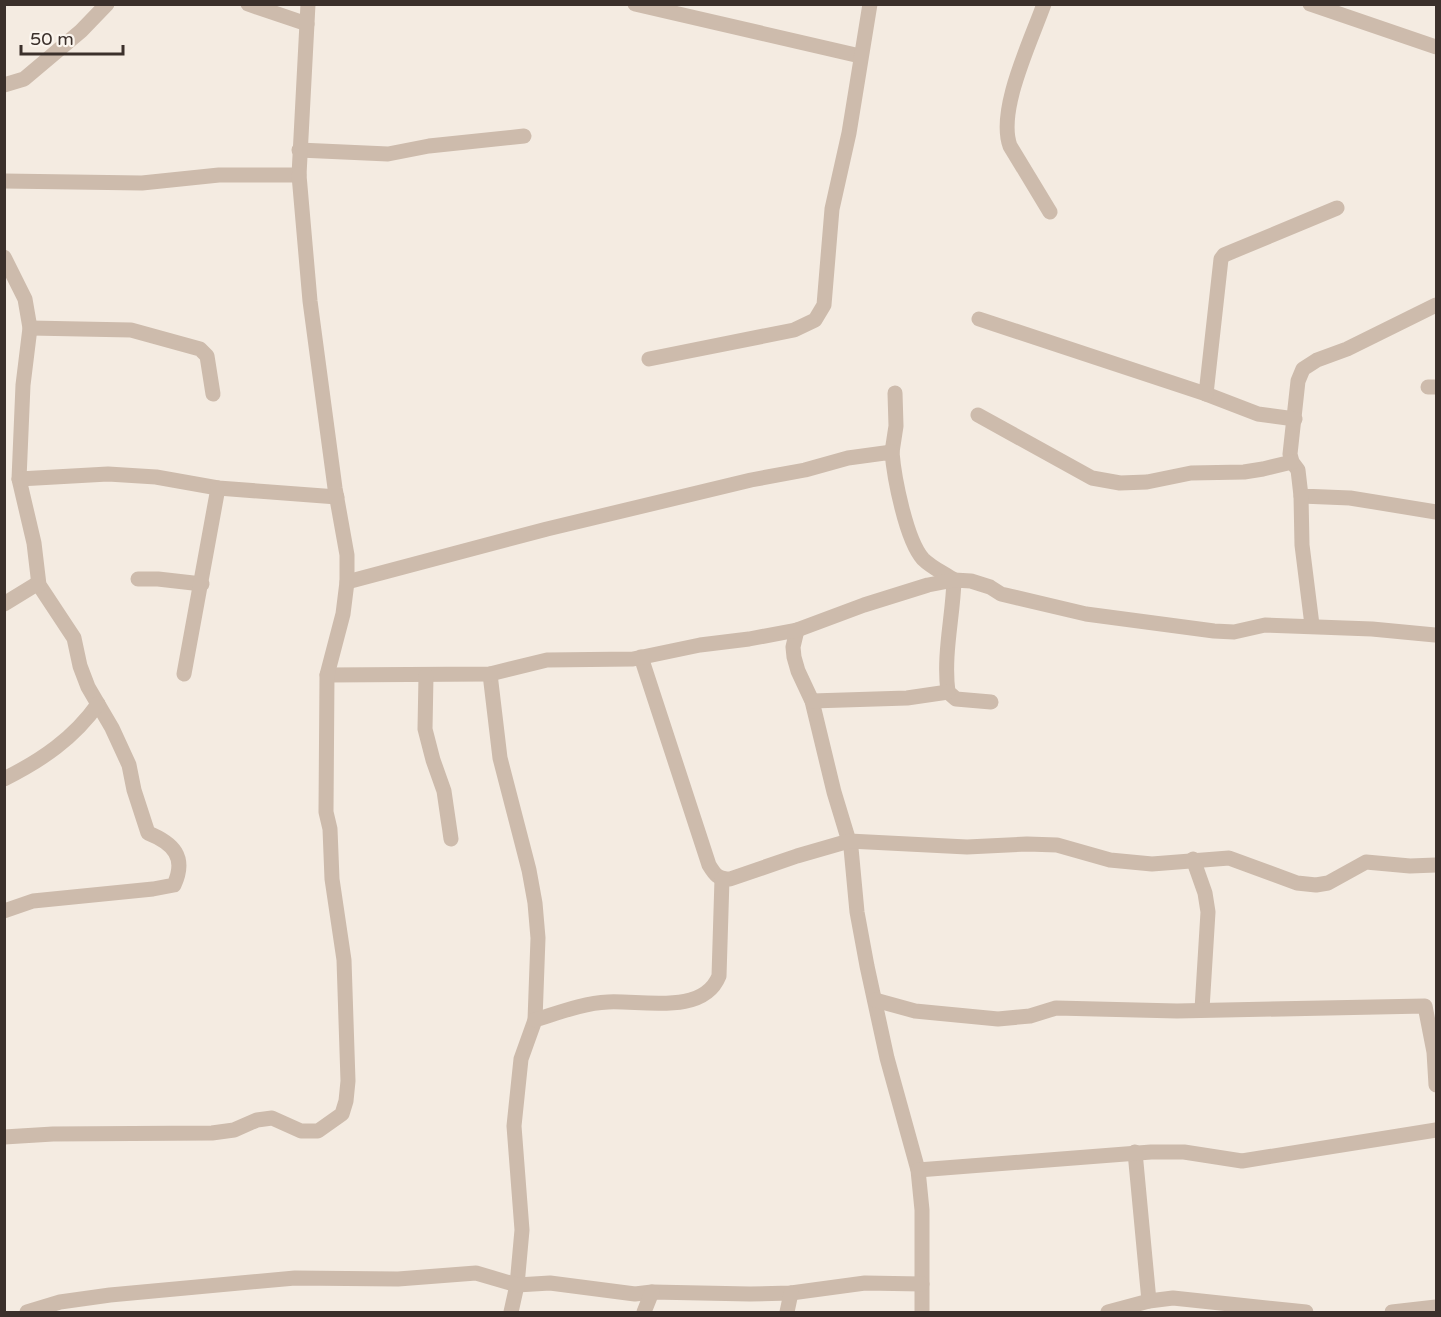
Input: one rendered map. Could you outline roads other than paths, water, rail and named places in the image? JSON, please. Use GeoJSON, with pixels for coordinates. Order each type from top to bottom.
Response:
{"type":"FeatureCollection","features":[{"type":"Feature","properties":{"kind":"street"},"geometry":{"type":"LineString","coordinates":[[4,85],[24,79],[81,31],[106,4]]}},
{"type":"Feature","properties":{"kind":"street"},"geometry":{"type":"LineString","coordinates":[[248,4],[307,24]]}},
{"type":"Feature","properties":{"kind":"street"},"geometry":{"type":"LineString","coordinates":[[4,1137],[53,1134],[212,1133],[234,1130],[257,1120],[272,1118],[301,1131],[318,1131],[342,1114],[346,1101],[348,1081],[344,960],[332,879],[330,830],[326,812],[327,675],[343,614],[347,582],[347,555],[310,301],[299,175],[308,4]]}},
{"type":"Feature","properties":{"kind":"street"},"geometry":{"type":"LineString","coordinates":[[635,4],[860,56]]}},
{"type":"Feature","properties":{"kind":"street"},"geometry":{"type":"LineString","coordinates":[[649,359],[794,330],[815,320],[824,305],[832,209],[849,134],[870,4]]}},
{"type":"Feature","properties":{"kind":"street"},"geometry":{"type":"LineString","coordinates":[[1044,4],[1008,101],[1006,135],[1010,146],[1050,212]]}},
{"type":"Feature","properties":{"kind":"street"},"geometry":{"type":"LineString","coordinates":[[1310,4],[1337,9],[1437,47]]}},
{"type":"Feature","properties":{"kind":"street"},"geometry":{"type":"LineString","coordinates":[[299,150],[388,154],[429,146],[524,136]]}},
{"type":"Feature","properties":{"kind":"street"},"geometry":{"type":"LineString","coordinates":[[4,181],[141,183],[219,175],[299,175]]}},
{"type":"Feature","properties":{"kind":"street"},"geometry":{"type":"LineString","coordinates":[[1206,394],[1221,259],[1224,255],[1337,208]]}},
{"type":"Feature","properties":{"kind":"street"},"geometry":{"type":"LineString","coordinates":[[4,257],[25,299],[30,328],[23,385],[19,479],[34,543],[39,585],[74,638],[80,666],[88,687],[112,728],[129,765],[134,790],[148,833],[165,840],[171,846],[177,855],[180,874],[174,885],[153,890],[33,901],[4,911]]}},
{"type":"Feature","properties":{"kind":"street"},"geometry":{"type":"LineString","coordinates":[[1312,626],[1302,545],[1298,470],[1290,454],[1298,381],[1304,369],[1317,360],[1347,349],[1437,306]]}},
{"type":"Feature","properties":{"kind":"street"},"geometry":{"type":"LineString","coordinates":[[979,319],[1206,394],[1258,414],[1294,419]]}},
{"type":"Feature","properties":{"kind":"street"},"geometry":{"type":"LineString","coordinates":[[30,328],[131,330],[200,350],[207,356],[213,394]]}},
{"type":"Feature","properties":{"kind":"street"},"geometry":{"type":"LineString","coordinates":[[895,393],[896,426],[892,452],[894,472],[914,543],[922,557],[932,567],[954,580]]}},
{"type":"Feature","properties":{"kind":"street"},"geometry":{"type":"LineString","coordinates":[[978,415],[1092,478],[1120,483],[1147,482],[1191,473],[1263,470],[1292,462]]}},
{"type":"Feature","properties":{"kind":"street"},"geometry":{"type":"LineString","coordinates":[[347,582],[547,529],[751,480],[805,470],[848,458],[892,452]]}},
{"type":"Feature","properties":{"kind":"street"},"geometry":{"type":"LineString","coordinates":[[19,479],[108,474],[156,477],[218,488],[337,497]]}},
{"type":"Feature","properties":{"kind":"street"},"geometry":{"type":"LineString","coordinates":[[184,674],[218,488]]}},
{"type":"Feature","properties":{"kind":"street"},"geometry":{"type":"LineString","coordinates":[[1301,496],[1350,498],[1437,512]]}},
{"type":"Feature","properties":{"kind":"street"},"geometry":{"type":"LineString","coordinates":[[138,579],[164,579],[202,584]]}},
{"type":"Feature","properties":{"kind":"street"},"geometry":{"type":"LineString","coordinates":[[954,580],[951,626],[945,660],[948,692],[956,699],[991,702]]}},
{"type":"Feature","properties":{"kind":"street"},"geometry":{"type":"LineString","coordinates":[[327,675],[490,674],[547,660],[633,659],[700,645],[797,630],[864,605],[928,585],[954,580],[971,581],[990,587],[1001,594],[1086,614],[1214,632],[1234,632],[1265,625],[1434,635]]}},
{"type":"Feature","properties":{"kind":"street"},"geometry":{"type":"LineString","coordinates":[[4,604],[35,585],[39,585]]}},
{"type":"Feature","properties":{"kind":"street"},"geometry":{"type":"LineString","coordinates":[[797,630],[793,647],[794,657],[812,701],[834,792],[849,842],[860,930],[887,1058],[918,1170],[922,1209],[922,1312]]}},
{"type":"Feature","properties":{"kind":"street"},"geometry":{"type":"LineString","coordinates":[[641,657],[709,866],[714,875],[722,879],[730,879],[797,856],[849,842],[968,847],[1057,845],[1110,860],[1152,864],[1229,858],[1297,883],[1316,885],[1328,883],[1366,862],[1410,866],[1437,865]]}},
{"type":"Feature","properties":{"kind":"street"},"geometry":{"type":"LineString","coordinates":[[490,674],[500,758],[529,870],[538,938],[535,1020],[520,1059],[514,1126],[522,1230],[517,1285],[511,1312]]}},
{"type":"Feature","properties":{"kind":"street"},"geometry":{"type":"LineString","coordinates":[[426,676],[425,729],[444,791],[451,839]]}},
{"type":"Feature","properties":{"kind":"street"},"geometry":{"type":"LineString","coordinates":[[812,701],[907,698],[948,692]]}},
{"type":"Feature","properties":{"kind":"street"},"geometry":{"type":"LineString","coordinates":[[4,778],[44,757],[68,740],[98,704]]}},
{"type":"Feature","properties":{"kind":"street"},"geometry":{"type":"LineString","coordinates":[[1193,859],[1205,893],[1208,912],[1202,1009]]}},
{"type":"Feature","properties":{"kind":"street"},"geometry":{"type":"LineString","coordinates":[[535,1020],[569,1009],[607,1002],[686,1001],[715,986],[719,976],[722,879]]}},
{"type":"Feature","properties":{"kind":"street"},"geometry":{"type":"LineString","coordinates":[[875,1000],[915,1011],[998,1019],[1030,1016],[1056,1008],[1081,1007],[1116,1011],[1425,1006],[1434,1052],[1437,1085]]}},
{"type":"Feature","properties":{"kind":"street"},"geometry":{"type":"LineString","coordinates":[[918,1170],[1135,1152],[1184,1152],[1242,1161],[1437,1130]]}},
{"type":"Feature","properties":{"kind":"street"},"geometry":{"type":"LineString","coordinates":[[1135,1152],[1149,1300]]}},
{"type":"Feature","properties":{"kind":"street"},"geometry":{"type":"LineString","coordinates":[[27,1312],[60,1302],[87,1298],[295,1278],[398,1279],[476,1273],[517,1285],[550,1283],[635,1294],[652,1292],[791,1293],[865,1283],[922,1284]]}},
{"type":"Feature","properties":{"kind":"street"},"geometry":{"type":"LineString","coordinates":[[644,1312],[652,1292]]}},
{"type":"Feature","properties":{"kind":"street"},"geometry":{"type":"LineString","coordinates":[[787,1312],[791,1293]]}},
{"type":"Feature","properties":{"kind":"street"},"geometry":{"type":"LineString","coordinates":[[1108,1312],[1149,1300],[1173,1298],[1306,1312]]}},
{"type":"Feature","properties":{"kind":"street"},"geometry":{"type":"LineString","coordinates":[[1392,1312],[1437,1306]]}}]}
